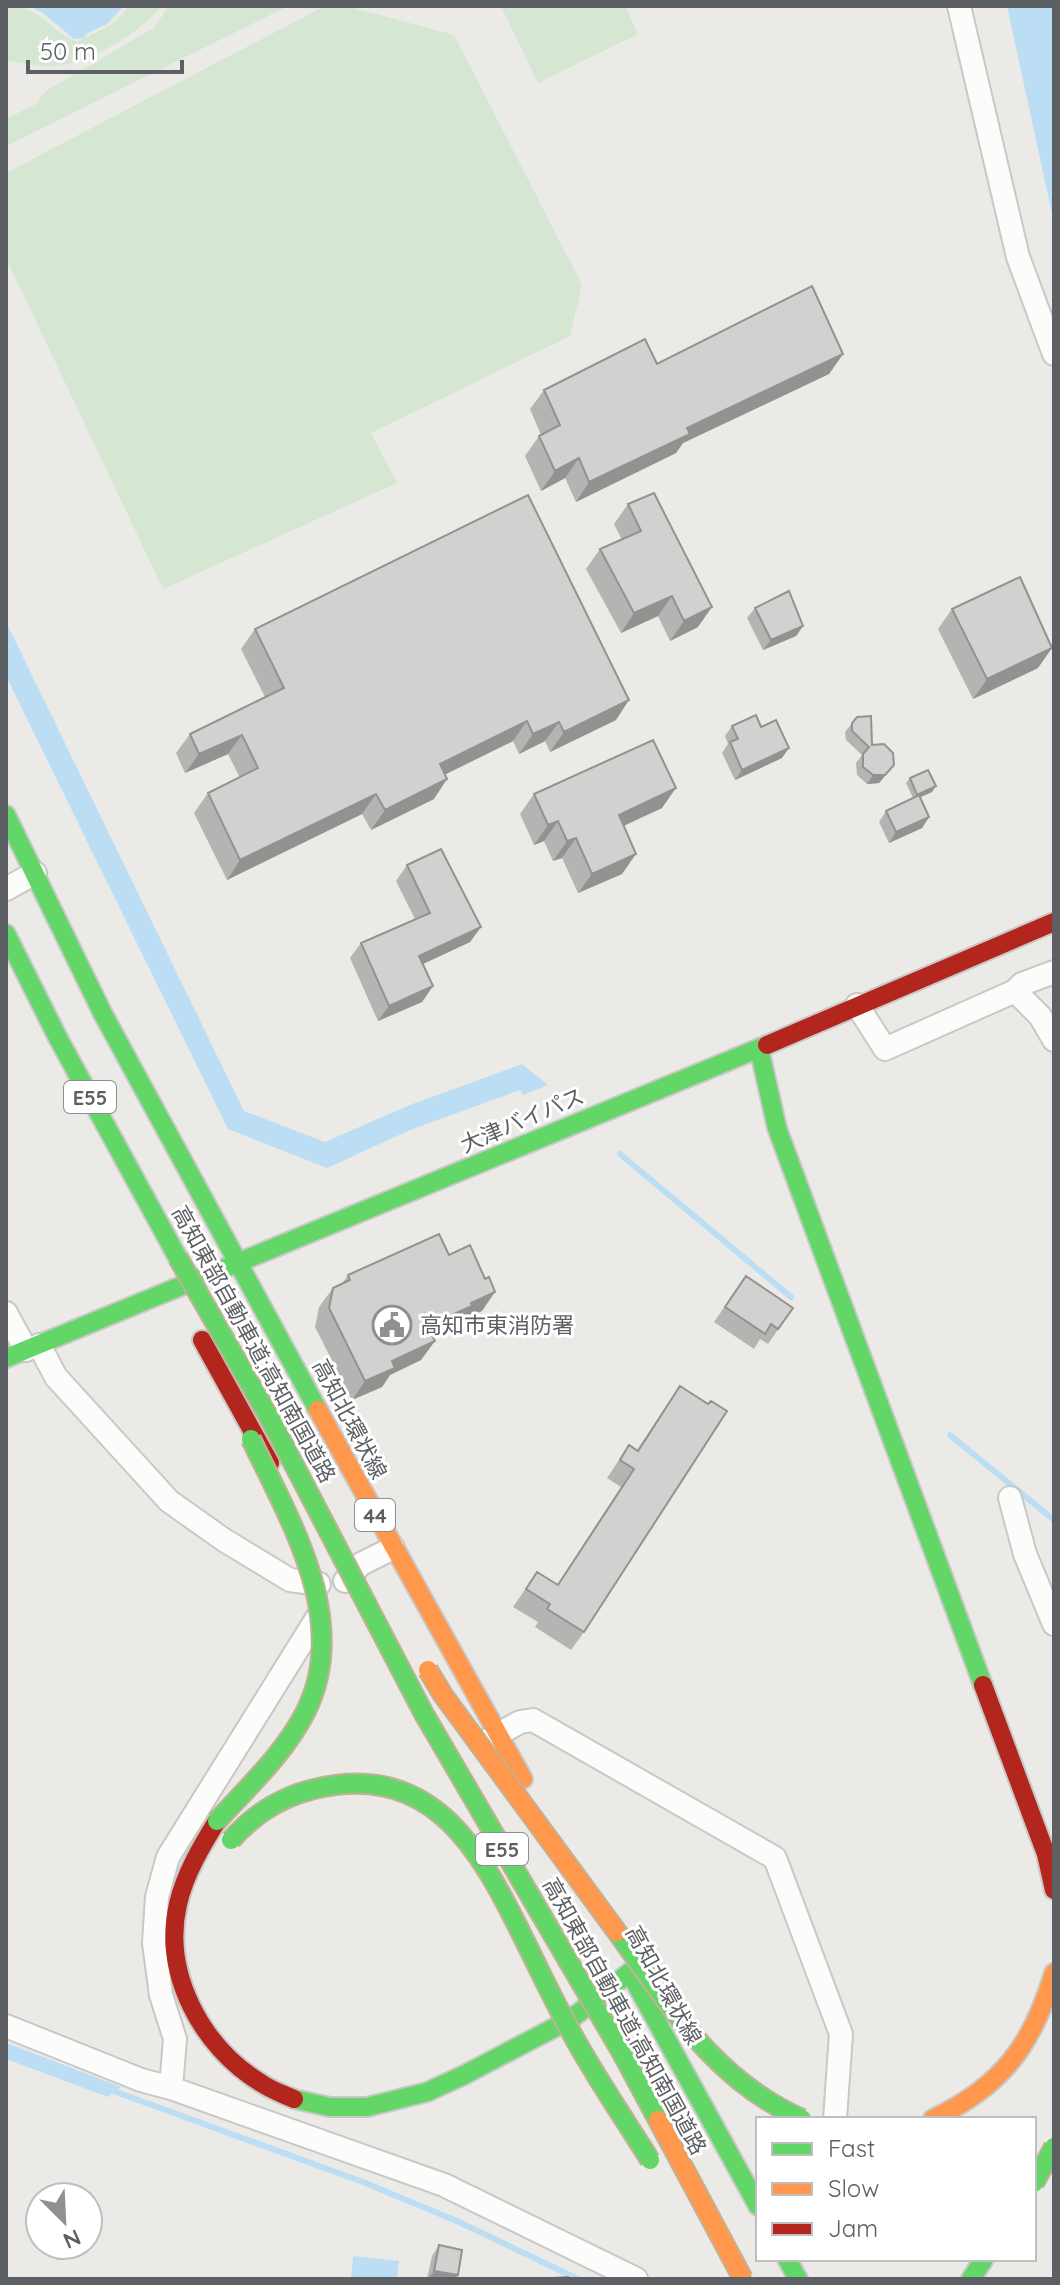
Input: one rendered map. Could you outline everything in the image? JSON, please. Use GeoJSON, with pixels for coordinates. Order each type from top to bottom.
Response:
{"type":"FeatureCollection","features":[{"type":"Feature","properties":{"kind":"main road","name":"高知北環状線"},"geometry":{"type":"LineString","coordinates":[[6,815],[103,1014],[393,1548],[756,2202]]}},
{"type":"Feature","properties":{"kind":"main road","name":"大津バイパス"},"geometry":{"type":"LineString","coordinates":[[24,1351],[170,1284],[239,1263],[1054,922]]}},
{"type":"Feature","properties":{"kind":"main road","name":"高知東部自動車道;高知南国道路"},"geometry":{"type":"LineString","coordinates":[[6,934],[58,1038],[268,1415],[424,1714],[622,2053],[743,2279]]}},
{"type":"Feature","properties":{"kind":"main road"},"geometry":{"type":"LineString","coordinates":[[6,968],[119,1187]]}},
{"type":"Feature","properties":{"kind":"main road"},"geometry":{"type":"LineString","coordinates":[[759,1048],[791,1110]]}},
{"type":"Feature","properties":{"kind":"main road"},"geometry":{"type":"LineString","coordinates":[[759,1048],[777,1128],[1042,1843],[1054,1890]]}},
{"type":"Feature","properties":{"kind":"main road"},"geometry":{"type":"LineString","coordinates":[[178,1258],[243,1423],[301,1551],[319,1600],[323,1629],[318,1684],[308,1709],[275,1757],[217,1821],[186,1876],[177,1905],[174,1934],[185,1995],[200,2024],[220,2052],[245,2075],[273,2092],[332,2108],[364,2108],[396,2102],[465,2075],[579,2014],[630,1972]]}},
{"type":"Feature","properties":{"kind":"main road"},"geometry":{"type":"LineString","coordinates":[[170,1284],[725,2279]]}},
{"type":"Feature","properties":{"kind":"main road"},"geometry":{"type":"LineString","coordinates":[[268,1415],[393,1615]]}},
{"type":"Feature","properties":{"kind":"main road"},"geometry":{"type":"LineString","coordinates":[[418,1655],[443,1695],[699,2044],[728,2074],[755,2095],[798,2117]]}},
{"type":"Feature","properties":{"kind":"main road"},"geometry":{"type":"LineString","coordinates":[[219,1858],[253,1817],[301,1791],[328,1784],[355,1783],[383,1788],[410,1796],[434,1809],[466,1838],[491,1874],[576,2041],[659,2173]]}},
{"type":"Feature","properties":{"kind":"main road"},"geometry":{"type":"LineString","coordinates":[[534,2012],[568,1994],[630,1972]]}},
{"type":"Feature","properties":{"kind":"main road"},"geometry":{"type":"LineString","coordinates":[[937,2117],[964,2104],[991,2085],[1012,2064],[1028,2042],[1046,2004],[1054,1973]]}},
{"type":"Feature","properties":{"kind":"main road"},"geometry":{"type":"LineString","coordinates":[[1036,2179],[1054,2147]]}},
{"type":"Feature","properties":{"kind":"main road"},"geometry":{"type":"LineString","coordinates":[[701,2239],[725,2279]]}},
{"type":"Feature","properties":{"kind":"main road"},"geometry":{"type":"LineString","coordinates":[[788,2261],[798,2279]]}},
{"type":"Feature","properties":{"kind":"main road"},"geometry":{"type":"LineString","coordinates":[[971,2279],[983,2261]]}},
{"type":"Feature","properties":{"kind":"street"},"geometry":{"type":"LineString","coordinates":[[959,6],[1018,257],[1054,354]]}},
{"type":"Feature","properties":{"kind":"street"},"geometry":{"type":"LineString","coordinates":[[6,889],[35,873]]}},
{"type":"Feature","properties":{"kind":"street"},"geometry":{"type":"LineString","coordinates":[[857,1005],[885,1049],[1054,972]]}},
{"type":"Feature","properties":{"kind":"street"},"geometry":{"type":"LineString","coordinates":[[1015,991],[1040,1016],[1054,1040]]}},
{"type":"Feature","properties":{"kind":"street"},"geometry":{"type":"LineString","coordinates":[[6,1313],[24,1351],[56,1377],[169,1501],[224,1540],[290,1580],[340,1587]]}},
{"type":"Feature","properties":{"kind":"street"},"geometry":{"type":"LineString","coordinates":[[1010,1498],[1025,1554],[1054,1624]]}},
{"type":"Feature","properties":{"kind":"street"},"geometry":{"type":"LineString","coordinates":[[171,2088],[175,2039],[161,1995],[154,1943],[157,1897],[168,1857],[321,1610],[361,1564],[393,1548]]}},
{"type":"Feature","properties":{"kind":"street"},"geometry":{"type":"LineString","coordinates":[[442,1767],[520,1722],[533,1720],[775,1858],[841,2034],[835,2117]]}},
{"type":"Feature","properties":{"kind":"street"},"geometry":{"type":"LineString","coordinates":[[6,2026],[141,2080],[444,2185],[636,2279]]}},
{"type":"Feature","properties":{"kind":"green space"},"geometry":{"type":"Polygon","coordinates":[[[11,6],[30,10],[77,42],[114,23],[129,6],[161,6],[130,35],[103,51],[76,62],[49,66],[6,60],[6,8],[11,6]]]}},
{"type":"Feature","properties":{"kind":"green space"},"geometry":{"type":"Polygon","coordinates":[[[169,6],[288,6],[6,146],[6,119],[36,104],[46,91],[154,28],[169,6]]]}},
{"type":"Feature","properties":{"kind":"green space"},"geometry":{"type":"Polygon","coordinates":[[[325,6],[346,6],[454,35],[582,285],[570,336],[371,433],[397,483],[163,589],[6,258],[6,173],[325,6]]]}},
{"type":"Feature","properties":{"kind":"green space"},"geometry":{"type":"Polygon","coordinates":[[[501,6],[625,6],[638,34],[538,83],[501,6]]]}},
{"type":"Feature","properties":{"kind":"water"},"geometry":{"type":"Polygon","coordinates":[[[29,6],[124,6],[107,24],[84,38],[74,39],[43,13],[29,6]]]}},
{"type":"Feature","properties":{"kind":"water"},"geometry":{"type":"Polygon","coordinates":[[[1007,6],[1054,6],[1054,223],[1007,6]]]}},
{"type":"Feature","properties":{"kind":"water"},"geometry":{"type":"Polygon","coordinates":[[[6,622],[244,1111],[325,1142],[410,1105],[522,1064],[548,1085],[523,1095],[520,1090],[410,1130],[327,1168],[228,1129],[6,676],[6,622]]]}},
{"type":"Feature","properties":{"kind":"water"},"geometry":{"type":"Polygon","coordinates":[[[6,2043],[121,2087],[108,2097],[6,2059],[6,2043]]]}},
{"type":"Feature","properties":{"kind":"water"},"geometry":{"type":"Polygon","coordinates":[[[353,2256],[399,2261],[397,2279],[351,2279],[353,2256]]]}},
{"type":"Feature","properties":{"kind":"building"},"geometry":{"type":"Polygon","coordinates":[[[812,286],[843,354],[687,428],[690,434],[589,482],[579,458],[555,471],[539,436],[560,425],[544,390],[645,339],[657,364],[812,286]]]}},
{"type":"Feature","properties":{"kind":"building"},"geometry":{"type":"Polygon","coordinates":[[[654,493],[712,607],[684,621],[672,596],[634,613],[600,549],[641,531],[628,504],[654,493]]]}},
{"type":"Feature","properties":{"kind":"building"},"geometry":{"type":"Polygon","coordinates":[[[528,495],[629,700],[564,732],[559,722],[533,734],[527,721],[440,764],[447,779],[385,810],[376,794],[240,860],[208,793],[258,768],[242,735],[199,754],[190,734],[284,688],[255,629],[528,495]]]}},
{"type":"Feature","properties":{"kind":"building"},"geometry":{"type":"Polygon","coordinates":[[[1020,577],[1052,648],[987,679],[952,609],[1020,577]]]}},
{"type":"Feature","properties":{"kind":"building"},"geometry":{"type":"Polygon","coordinates":[[[789,591],[803,626],[771,640],[755,608],[789,591]]]}},
{"type":"Feature","properties":{"kind":"building"},"geometry":{"type":"Polygon","coordinates":[[[756,715],[761,727],[776,720],[789,748],[742,770],[730,742],[738,739],[732,726],[756,715]]]}},
{"type":"Feature","properties":{"kind":"building"},"geometry":{"type":"Polygon","coordinates":[[[871,716],[872,745],[884,744],[893,753],[894,765],[885,775],[873,775],[863,767],[863,754],[869,747],[852,731],[852,723],[857,717],[871,716]]]}},
{"type":"Feature","properties":{"kind":"building"},"geometry":{"type":"Polygon","coordinates":[[[653,740],[676,788],[619,815],[636,854],[592,874],[576,838],[567,841],[558,821],[548,825],[534,794],[653,740]]]}},
{"type":"Feature","properties":{"kind":"building"},"geometry":{"type":"Polygon","coordinates":[[[928,770],[936,786],[917,795],[910,778],[928,770]]]}},
{"type":"Feature","properties":{"kind":"building"},"geometry":{"type":"Polygon","coordinates":[[[919,795],[929,817],[896,832],[886,811],[919,795]]]}},
{"type":"Feature","properties":{"kind":"building"},"geometry":{"type":"Polygon","coordinates":[[[441,849],[481,927],[419,956],[433,986],[389,1006],[361,943],[430,913],[407,865],[441,849]]]}},
{"type":"Feature","properties":{"kind":"building","name":"高知市東消防署"},"geometry":{"type":"Polygon","coordinates":[[[439,1234],[449,1255],[470,1245],[485,1279],[489,1277],[495,1292],[427,1326],[435,1341],[392,1361],[395,1368],[365,1381],[329,1308],[333,1288],[350,1280],[348,1275],[439,1234]]]}},
{"type":"Feature","properties":{"kind":"building"},"geometry":{"type":"Polygon","coordinates":[[[746,1276],[793,1308],[778,1329],[771,1324],[765,1334],[725,1307],[746,1276]]]}},
{"type":"Feature","properties":{"kind":"building"},"geometry":{"type":"Polygon","coordinates":[[[680,1386],[708,1404],[711,1401],[727,1411],[584,1632],[547,1609],[550,1604],[526,1589],[537,1572],[558,1585],[634,1469],[620,1460],[629,1445],[638,1451],[680,1386]]]}},
{"type":"Feature","properties":{"kind":"building"},"geometry":{"type":"Polygon","coordinates":[[[439,2245],[462,2250],[458,2275],[434,2271],[439,2245]]]}},
{"type":"Feature","properties":{"kind":"waterway"},"geometry":{"type":"LineString","coordinates":[[620,1154],[791,1297]]}},
{"type":"Feature","properties":{"kind":"waterway"},"geometry":{"type":"LineString","coordinates":[[950,1435],[1054,1520]]}},
{"type":"Feature","properties":{"kind":"waterway"},"geometry":{"type":"LineString","coordinates":[[111,2090],[363,2182],[459,2222],[578,2279]]}},
{"type":"Feature","properties":{"kind":"traffic: fast"},"geometry":{"type":"LineString","coordinates":[[6,815],[103,1014],[318,1410]]}},
{"type":"Feature","properties":{"kind":"traffic: fast"},"geometry":{"type":"LineString","coordinates":[[6,934],[58,1038],[178,1258]]}},
{"type":"Feature","properties":{"kind":"traffic: fast"},"geometry":{"type":"LineString","coordinates":[[6,1358],[767,1045]]}},
{"type":"Feature","properties":{"kind":"traffic: fast"},"geometry":{"type":"LineString","coordinates":[[759,1048],[777,1128],[983,1685]]}},
{"type":"Feature","properties":{"kind":"traffic: fast"},"geometry":{"type":"LineString","coordinates":[[178,1258],[268,1415],[424,1714],[658,2120]]}},
{"type":"Feature","properties":{"kind":"traffic: fast"},"geometry":{"type":"LineString","coordinates":[[217,1821],[288,1741],[306,1711],[318,1677],[322,1642],[319,1607],[310,1572],[251,1439]]}},
{"type":"Feature","properties":{"kind":"traffic: fast"},"geometry":{"type":"LineString","coordinates":[[231,1840],[253,1819],[278,1802],[320,1787],[371,1784],[401,1791],[427,1804],[470,1845],[487,1871],[576,2041],[650,2160]]}},
{"type":"Feature","properties":{"kind":"traffic: fast"},"geometry":{"type":"LineString","coordinates":[[617,1932],[676,2014],[719,2062],[743,2084],[798,2117]]}},
{"type":"Feature","properties":{"kind":"traffic: fast"},"geometry":{"type":"LineString","coordinates":[[294,2099],[330,2107],[367,2107],[427,2092],[571,2019],[630,1972]]}},
{"type":"Feature","properties":{"kind":"traffic: fast"},"geometry":{"type":"LineString","coordinates":[[635,1982],[756,2202]]}},
{"type":"Feature","properties":{"kind":"traffic: fast"},"geometry":{"type":"LineString","coordinates":[[1036,2179],[1054,2147]]}},
{"type":"Feature","properties":{"kind":"traffic: fast"},"geometry":{"type":"LineString","coordinates":[[788,2261],[798,2279]]}},
{"type":"Feature","properties":{"kind":"traffic: fast"},"geometry":{"type":"LineString","coordinates":[[971,2279],[983,2261]]}},
{"type":"Feature","properties":{"kind":"traffic: slow"},"geometry":{"type":"LineString","coordinates":[[318,1410],[523,1779]]}},
{"type":"Feature","properties":{"kind":"traffic: slow"},"geometry":{"type":"LineString","coordinates":[[428,1670],[443,1695],[617,1932]]}},
{"type":"Feature","properties":{"kind":"traffic: slow"},"geometry":{"type":"LineString","coordinates":[[937,2117],[978,2093],[1011,2061],[1036,2022],[1054,1973]]}},
{"type":"Feature","properties":{"kind":"traffic: slow"},"geometry":{"type":"LineString","coordinates":[[658,2120],[743,2279]]}},
{"type":"Feature","properties":{"kind":"traffic: jam"},"geometry":{"type":"LineString","coordinates":[[767,1045],[1054,922]]}},
{"type":"Feature","properties":{"kind":"traffic: jam"},"geometry":{"type":"LineString","coordinates":[[202,1340],[270,1463]]}},
{"type":"Feature","properties":{"kind":"traffic: jam"},"geometry":{"type":"LineString","coordinates":[[983,1685],[1046,1854],[1054,1890]]}},
{"type":"Feature","properties":{"kind":"traffic: jam"},"geometry":{"type":"LineString","coordinates":[[217,1821],[189,1871],[178,1904],[176,1956],[182,1982],[191,2006],[221,2050],[261,2083],[294,2099]]}},
{"type":"Feature","properties":{"kind":"place","name":"高知市東消防署"},"geometry":{"type":"Point","coordinates":[392,1325]}}]}
